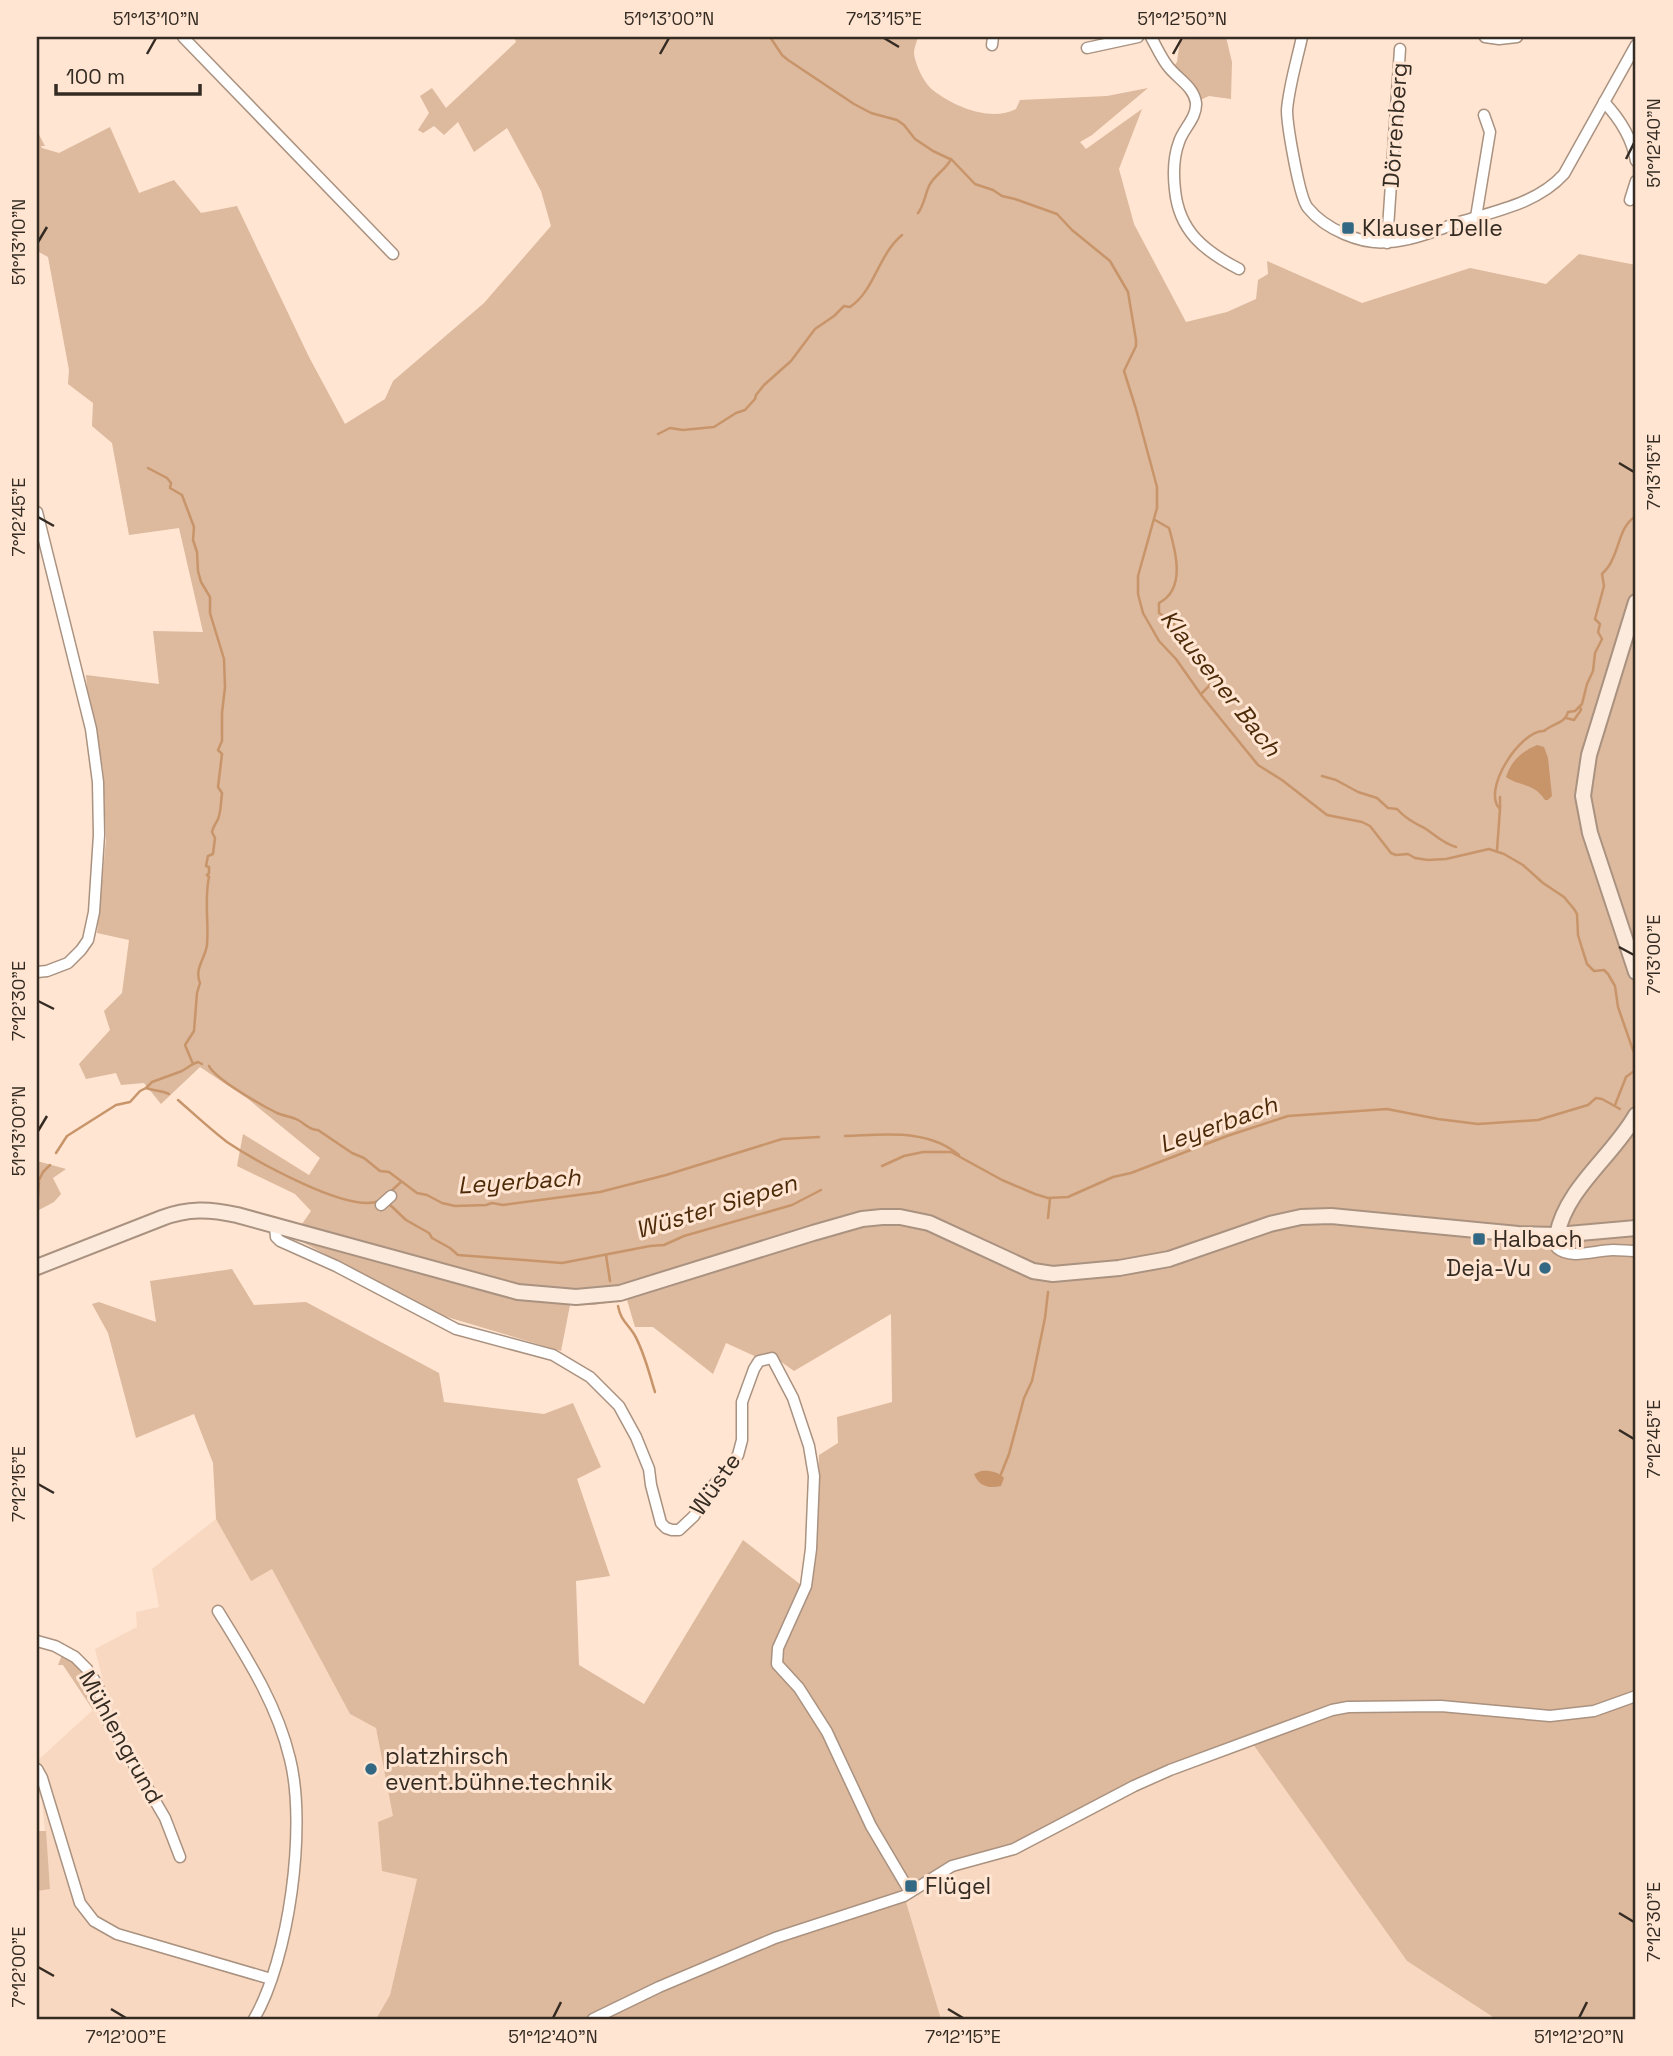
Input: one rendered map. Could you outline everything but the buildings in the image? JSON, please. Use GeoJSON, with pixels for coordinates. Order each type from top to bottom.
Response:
{"type":"FeatureCollection","features":[{"type":"Feature","properties":{"kind":"main road"},"geometry":{"type":"LineString","coordinates":[[1636,602],[1589,755],[1583,796],[1590,833],[1636,972]]}},
{"type":"Feature","properties":{"kind":"main road"},"geometry":{"type":"LineString","coordinates":[[1558,1235],[1564,1212],[1571,1200],[1616,1146],[1636,1115]]}},
{"type":"Feature","properties":{"kind":"main road"},"geometry":{"type":"LineString","coordinates":[[37,1267],[180,1212],[193,1210],[237,1215],[518,1292],[576,1297],[620,1293],[813,1233],[862,1219],[882,1217],[900,1217],[929,1223],[1033,1271],[1053,1274],[1119,1268],[1169,1259],[1270,1224],[1301,1217],[1331,1216],[1489,1232],[1558,1235],[1633,1228]]}},
{"type":"Feature","properties":{"kind":"street"},"geometry":{"type":"LineString","coordinates":[[183,37],[393,254]]}},
{"type":"Feature","properties":{"kind":"street"},"geometry":{"type":"LineString","coordinates":[[1087,48],[1139,37]]}},
{"type":"Feature","properties":{"kind":"street"},"geometry":{"type":"LineString","coordinates":[[1151,37],[1167,65],[1195,98],[1195,114],[1180,138],[1174,162],[1176,204],[1184,224],[1196,240],[1213,256],[1239,269]]}},
{"type":"Feature","properties":{"kind":"street"},"geometry":{"type":"LineString","coordinates":[[1302,37],[1287,110],[1303,201],[1316,216],[1346,234],[1367,241],[1387,243],[1401,241],[1523,202],[1558,181],[1575,156],[1636,45]]}},
{"type":"Feature","properties":{"kind":"street"},"geometry":{"type":"LineString","coordinates":[[1485,37],[1517,37]]}},
{"type":"Feature","properties":{"kind":"street","name":"Dörrenberg"},"geometry":{"type":"LineString","coordinates":[[1387,243],[1399,49]]}},
{"type":"Feature","properties":{"kind":"street"},"geometry":{"type":"LineString","coordinates":[[1604,102],[1621,122],[1636,161]]}},
{"type":"Feature","properties":{"kind":"street"},"geometry":{"type":"LineString","coordinates":[[1476,217],[1490,132],[1484,115]]}},
{"type":"Feature","properties":{"kind":"street"},"geometry":{"type":"LineString","coordinates":[[1630,200],[1636,181]]}},
{"type":"Feature","properties":{"kind":"street"},"geometry":{"type":"LineString","coordinates":[[37,512],[39,529],[91,729],[98,782],[99,835],[97,885],[88,940],[68,963],[37,972]]}},
{"type":"Feature","properties":{"kind":"street"},"geometry":{"type":"LineString","coordinates":[[380,1205],[391,1196]]}},
{"type":"Feature","properties":{"kind":"street","name":"Wüste"},"geometry":{"type":"LineString","coordinates":[[275,1226],[279,1241],[336,1266],[456,1329],[553,1355],[590,1377],[619,1406],[636,1437],[649,1469],[661,1523],[672,1530],[679,1530],[694,1516],[706,1493],[734,1462],[742,1440],[742,1402],[745,1392],[759,1361],[772,1358],[793,1398],[809,1446],[814,1476],[811,1549],[806,1586],[778,1648],[776,1660],[795,1683],[827,1732],[871,1826],[910,1892]]}},
{"type":"Feature","properties":{"kind":"street"},"geometry":{"type":"LineString","coordinates":[[1558,1235],[1557,1248],[1564,1253],[1636,1251]]}},
{"type":"Feature","properties":{"kind":"street"},"geometry":{"type":"LineString","coordinates":[[218,1611],[259,1678],[277,1718],[291,1760],[296,1830],[286,1928],[271,1979],[254,2019]]}},
{"type":"Feature","properties":{"kind":"street","name":"Mühlengrund"},"geometry":{"type":"LineString","coordinates":[[37,1641],[55,1646],[75,1657],[88,1669],[97,1684],[109,1722],[165,1818],[180,1857]]}},
{"type":"Feature","properties":{"kind":"street"},"geometry":{"type":"LineString","coordinates":[[593,2019],[659,1987],[775,1938],[904,1896],[952,1866],[1014,1849],[1170,1770],[1332,1710],[1348,1707],[1441,1706],[1562,1715],[1594,1711],[1636,1696]]}},
{"type":"Feature","properties":{"kind":"street"},"geometry":{"type":"LineString","coordinates":[[37,1769],[80,1903],[94,1921],[117,1934],[271,1979]]}},
{"type":"Feature","properties":{"kind":"shaded area"},"geometry":{"type":"Polygon","coordinates":[[[514,37],[918,37],[915,58],[930,88],[963,107],[996,114],[1016,109],[1020,100],[1107,96],[1148,88],[1080,142],[1086,149],[1142,109],[1119,169],[1134,224],[1186,322],[1227,312],[1256,299],[1258,280],[1268,274],[1267,261],[1362,303],[1470,268],[1546,284],[1579,254],[1636,265],[1636,2019],[1496,2019],[1407,1961],[1250,1740],[903,1892],[941,2019],[376,2019],[390,1995],[417,1879],[382,1871],[378,1822],[393,1816],[376,1728],[350,1714],[272,1569],[251,1581],[216,1519],[213,1463],[194,1414],[136,1438],[108,1333],[92,1304],[99,1302],[156,1322],[150,1281],[232,1269],[254,1305],[306,1302],[439,1373],[444,1402],[544,1414],[573,1403],[601,1467],[577,1479],[610,1576],[576,1581],[579,1665],[644,1704],[743,1540],[809,1591],[813,1575],[819,1455],[838,1443],[837,1417],[892,1402],[891,1314],[794,1371],[773,1356],[761,1359],[726,1343],[713,1374],[653,1327],[635,1327],[627,1300],[570,1305],[561,1351],[437,1314],[293,1237],[311,1211],[295,1194],[237,1166],[243,1134],[309,1175],[320,1158],[248,1099],[200,1067],[161,1104],[144,1083],[121,1085],[116,1073],[86,1079],[79,1064],[110,1030],[104,1011],[122,993],[129,940],[97,933],[106,840],[103,770],[91,706],[99,835],[86,675],[159,684],[153,631],[203,632],[179,528],[129,535],[112,443],[92,426],[93,403],[68,384],[69,370],[48,257],[37,251],[37,131],[45,146],[41,146],[42,148],[59,153],[110,127],[139,193],[174,180],[201,213],[237,206],[309,357],[345,424],[385,399],[393,381],[484,303],[551,226],[541,191],[507,128],[474,152],[458,122],[444,135],[434,126],[423,133],[418,130],[429,113],[420,96],[432,88],[446,108],[516,42],[514,37]]]}},
{"type":"Feature","properties":{"kind":"shaded area"},"geometry":{"type":"Polygon","coordinates":[[[1226,37],[1232,62],[1231,99],[1209,96],[1200,100],[1174,66],[1180,40],[1226,37]]]}},
{"type":"Feature","properties":{"kind":"shaded area"},"geometry":{"type":"Polygon","coordinates":[[[1537,745],[1544,747],[1548,758],[1552,796],[1548,800],[1531,787],[1506,777],[1517,758],[1537,745]]]}},
{"type":"Feature","properties":{"kind":"shaded area"},"geometry":{"type":"Polygon","coordinates":[[[37,1161],[66,1169],[53,1178],[61,1194],[54,1202],[37,1211],[37,1161]]]}},
{"type":"Feature","properties":{"kind":"shaded area"},"geometry":{"type":"Polygon","coordinates":[[[981,1471],[1002,1476],[1004,1478],[1001,1486],[988,1487],[981,1484],[974,1474],[981,1471]]]}},
{"type":"Feature","properties":{"kind":"shaded area"},"geometry":{"type":"Polygon","coordinates":[[[216,1519],[251,1580],[272,1569],[350,1714],[376,1728],[394,1816],[417,1879],[390,1995],[376,2019],[37,2019],[37,1891],[50,1888],[42,1801],[37,1789],[37,1761],[107,1697],[95,1649],[137,1627],[136,1612],[159,1607],[152,1569],[216,1519]]]}},
{"type":"Feature","properties":{"kind":"shaded area"},"geometry":{"type":"Polygon","coordinates":[[[62,1655],[81,1669],[94,1688],[101,1703],[93,1710],[63,1665],[58,1665],[62,1655]]]}},
{"type":"Feature","properties":{"kind":"shaded area"},"geometry":{"type":"Polygon","coordinates":[[[1250,1740],[1407,1961],[1496,2019],[941,2019],[903,1892],[1250,1740]]]}},
{"type":"Feature","properties":{"kind":"shaded area"},"geometry":{"type":"Polygon","coordinates":[[[37,1831],[46,1831],[50,1889],[37,1891],[37,1831]]]}},
{"type":"Feature","properties":{"kind":"waterway","name":"Klausener Bach"},"geometry":{"type":"LineString","coordinates":[[770,37],[788,60],[854,104],[871,113],[897,120],[915,139],[952,160],[975,184],[1057,214],[1110,261],[1128,292],[1136,346],[1124,371],[1157,487],[1157,508],[1138,576],[1138,594],[1143,613],[1159,641],[1258,765],[1327,815],[1370,826],[1391,853],[1396,855],[1408,854],[1428,860],[1446,859],[1489,849],[1504,854],[1523,865],[1564,897],[1577,914],[1578,935],[1587,964],[1594,971],[1604,970],[1615,986],[1618,1007],[1634,1053],[1634,1071],[1626,1077],[1615,1105]]}},
{"type":"Feature","properties":{"kind":"waterway"},"geometry":{"type":"LineString","coordinates":[[918,213],[931,182],[951,159]]}},
{"type":"Feature","properties":{"kind":"waterway"},"geometry":{"type":"LineString","coordinates":[[658,434],[670,428],[683,430],[714,427],[745,410],[764,385],[791,361],[815,329],[844,306],[850,307],[858,300],[887,252],[902,235]]}},
{"type":"Feature","properties":{"kind":"waterway"},"geometry":{"type":"LineString","coordinates":[[148,468],[167,478],[171,483],[170,488],[182,495],[194,527],[193,540],[198,571],[210,597],[210,613],[224,659],[222,741],[218,750],[222,754],[218,787],[222,793],[218,820],[212,832],[215,838],[213,854],[208,856],[206,866],[209,867],[207,945],[198,973],[200,983],[194,1031],[185,1045],[193,1064]]}},
{"type":"Feature","properties":{"kind":"waterway"},"geometry":{"type":"LineString","coordinates":[[1497,850],[1500,809],[1495,800],[1495,789],[1499,776],[1524,740],[1561,721],[1568,712],[1575,711],[1582,704],[1593,671],[1595,653],[1602,639],[1598,632],[1600,624],[1595,619],[1604,586],[1602,574],[1608,568],[1627,525],[1636,516]]}},
{"type":"Feature","properties":{"kind":"waterway"},"geometry":{"type":"LineString","coordinates":[[1155,520],[1169,528],[1177,569],[1173,589],[1159,603],[1159,613],[1174,623],[1179,642],[1206,676],[1210,685],[1201,694]]}},
{"type":"Feature","properties":{"kind":"waterway"},"geometry":{"type":"LineString","coordinates":[[1566,718],[1574,720],[1581,710],[1580,707]]}},
{"type":"Feature","properties":{"kind":"waterway"},"geometry":{"type":"LineString","coordinates":[[1322,776],[1377,798],[1388,808],[1397,809],[1444,842],[1456,847]]}},
{"type":"Feature","properties":{"kind":"waterway"},"geometry":{"type":"LineString","coordinates":[[1500,797],[1500,808]]}},
{"type":"Feature","properties":{"kind":"waterway"},"geometry":{"type":"LineString","coordinates":[[146,1088],[152,1082],[193,1064],[202,1064]]}},
{"type":"Feature","properties":{"kind":"waterway","name":"Leyerbach"},"geometry":{"type":"LineString","coordinates":[[209,1066],[229,1085],[261,1105],[318,1130],[380,1171],[389,1172],[417,1193],[455,1206],[492,1203],[503,1205],[600,1192],[666,1175],[782,1139],[819,1137]]}},
{"type":"Feature","properties":{"kind":"waterway","name":"Leyerbach"},"geometry":{"type":"LineString","coordinates":[[56,1153],[67,1136],[116,1105],[130,1102],[140,1091],[146,1088],[169,1094]]}},
{"type":"Feature","properties":{"kind":"waterway","name":"Leyerbach"},"geometry":{"type":"LineString","coordinates":[[882,1166],[904,1156],[923,1152],[951,1152],[1002,1180],[1035,1194],[1048,1198],[1068,1197],[1113,1177],[1131,1173],[1288,1116],[1387,1109],[1478,1124],[1538,1120],[1588,1105],[1596,1098],[1620,1109]]}},
{"type":"Feature","properties":{"kind":"waterway","name":"Leyerbach"},"geometry":{"type":"LineString","coordinates":[[178,1100],[227,1142],[279,1172],[346,1200],[365,1203],[379,1201]]}},
{"type":"Feature","properties":{"kind":"waterway"},"geometry":{"type":"LineString","coordinates":[[845,1136],[890,1134],[919,1137],[947,1146],[959,1155]]}},
{"type":"Feature","properties":{"kind":"waterway","name":"Leyerbach"},"geometry":{"type":"LineString","coordinates":[[37,1184],[50,1165]]}},
{"type":"Feature","properties":{"kind":"waterway"},"geometry":{"type":"LineString","coordinates":[[389,1193],[401,1182]]}},
{"type":"Feature","properties":{"kind":"waterway"},"geometry":{"type":"LineString","coordinates":[[37,1210],[39,1183]]}},
{"type":"Feature","properties":{"kind":"waterway","name":"Leyerbach"},"geometry":{"type":"LineString","coordinates":[[387,1202],[406,1220],[458,1255],[562,1263],[664,1245],[684,1236],[792,1205],[821,1190]]}},
{"type":"Feature","properties":{"kind":"waterway"},"geometry":{"type":"LineString","coordinates":[[1048,1218],[1050,1198]]}},
{"type":"Feature","properties":{"kind":"waterway"},"geometry":{"type":"LineString","coordinates":[[37,1216],[37,1224]]}},
{"type":"Feature","properties":{"kind":"waterway","name":"Wüster Siepen"},"geometry":{"type":"LineString","coordinates":[[606,1255],[610,1281]]}},
{"type":"Feature","properties":{"kind":"waterway"},"geometry":{"type":"LineString","coordinates":[[1001,1474],[1024,1398],[1032,1381],[1048,1292]]}},
{"type":"Feature","properties":{"kind":"waterway","name":"Wüster Siepen"},"geometry":{"type":"LineString","coordinates":[[618,1306],[641,1348],[655,1392]]}},
{"type":"Feature","properties":{"kind":"place","name":"Klauser Delle"},"geometry":{"type":"Point","coordinates":[1348,228]}},
{"type":"Feature","properties":{"kind":"place","name":"Halbach"},"geometry":{"type":"Point","coordinates":[1479,1239]}},
{"type":"Feature","properties":{"kind":"place","name":"Deja-Vu"},"geometry":{"type":"Point","coordinates":[1545,1268]}},
{"type":"Feature","properties":{"kind":"place","name":"platzhirsch event.bühne.technik"},"geometry":{"type":"Point","coordinates":[371,1769]}},
{"type":"Feature","properties":{"kind":"place","name":"Flügel"},"geometry":{"type":"Point","coordinates":[911,1886]}}]}
